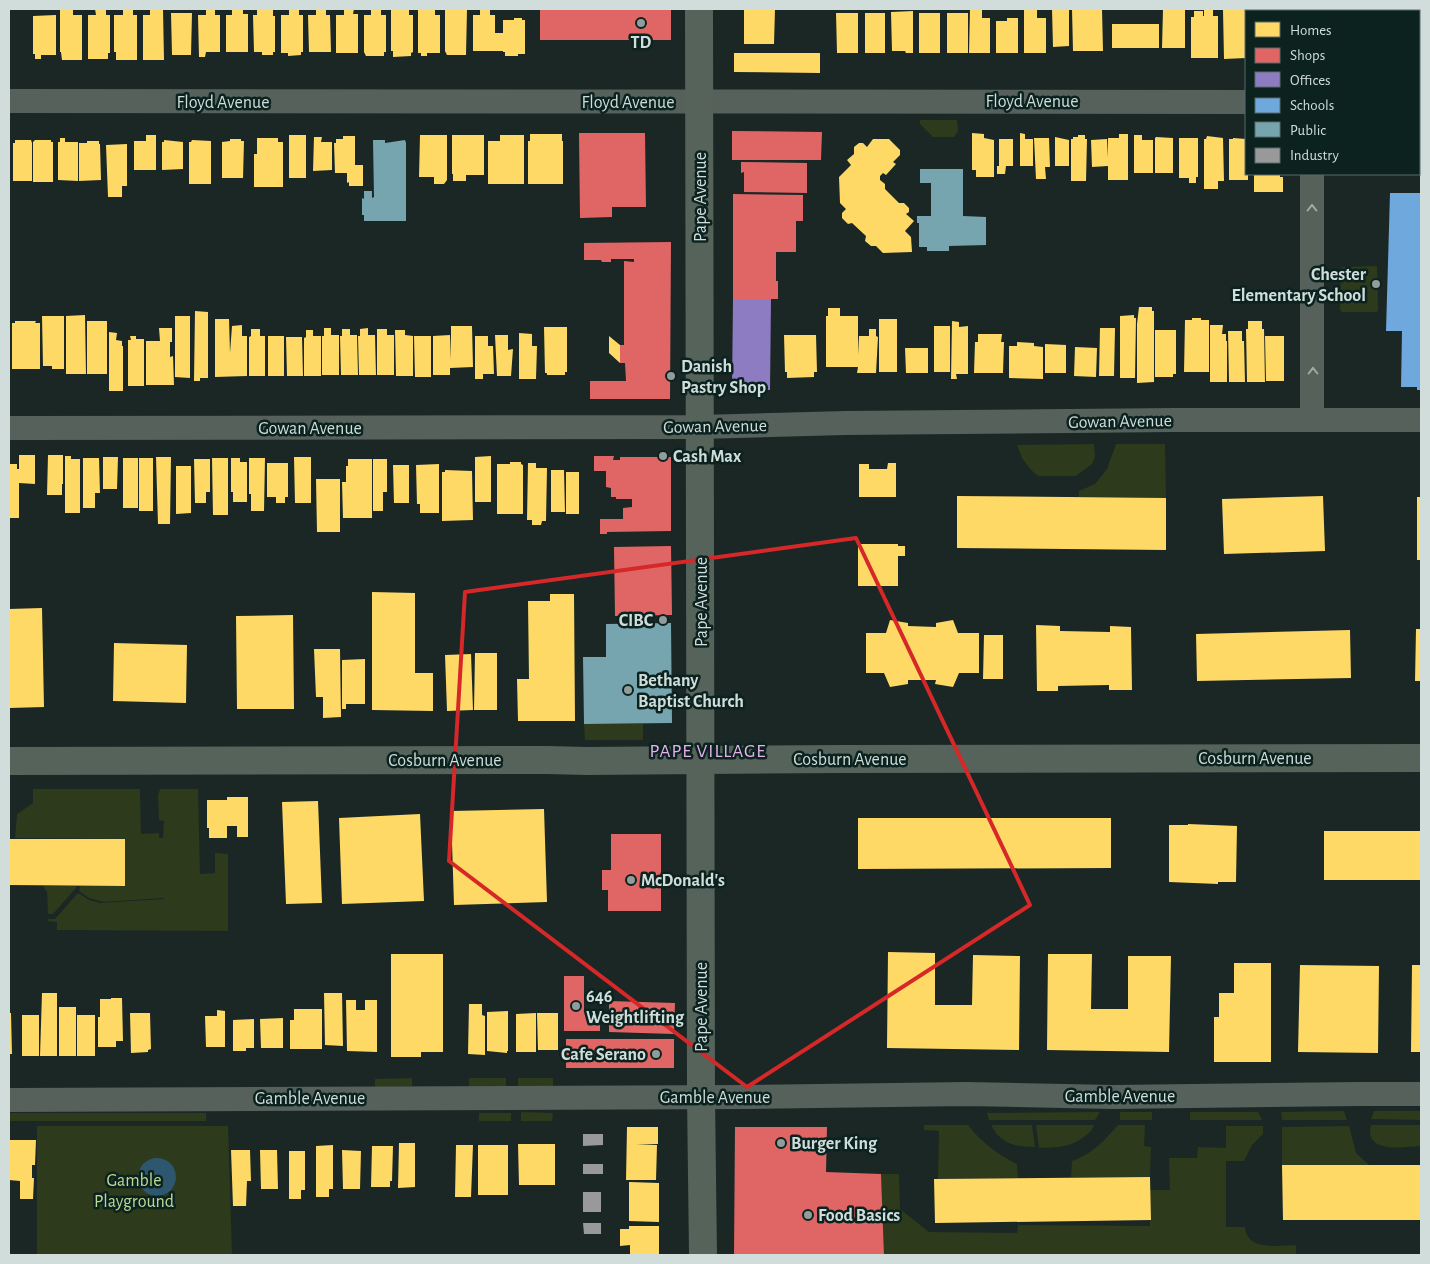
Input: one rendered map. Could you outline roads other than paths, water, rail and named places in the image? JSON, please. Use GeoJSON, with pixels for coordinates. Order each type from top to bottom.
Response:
{"type":"FeatureCollection","features":[{"type":"Feature","properties":{"kind":"street","name":"Pape Avenue"},"geometry":{"type":"LineString","coordinates":[[699,9],[703,1255]]}},
{"type":"Feature","properties":{"kind":"street","name":"Floyd Avenue"},"geometry":{"type":"LineString","coordinates":[[9,101],[1245,102]]}},
{"type":"Feature","properties":{"kind":"street"},"geometry":{"type":"LineString","coordinates":[[1312,175],[1312,420]]}},
{"type":"Feature","properties":{"kind":"street","name":"Gowan Avenue"},"geometry":{"type":"LineString","coordinates":[[9,428],[700,427],[874,423],[1421,420]]}},
{"type":"Feature","properties":{"kind":"street","name":"Cosburn Avenue"},"geometry":{"type":"LineString","coordinates":[[9,761],[1421,758]]}},
{"type":"Feature","properties":{"kind":"street","name":"Gamble Avenue"},"geometry":{"type":"LineString","coordinates":[[9,1100],[968,1094],[1113,1097],[1421,1094]]}},
{"type":"Feature","properties":{"kind":"water"},"geometry":{"type":"Polygon","coordinates":[[[157,1158],[171,1163],[176,1177],[171,1191],[157,1196],[143,1191],[138,1177],[143,1163],[157,1158]]]}},
{"type":"Feature","properties":{"kind":"place","name":"TD"},"geometry":{"type":"Point","coordinates":[641,23]}},
{"type":"Feature","properties":{"kind":"place","name":"Chester Elementary School"},"geometry":{"type":"Point","coordinates":[1376,284]}},
{"type":"Feature","properties":{"kind":"place","name":"Danish Pastry Shop"},"geometry":{"type":"Point","coordinates":[671,376]}},
{"type":"Feature","properties":{"kind":"place","name":"Cash Max"},"geometry":{"type":"Point","coordinates":[663,456]}},
{"type":"Feature","properties":{"kind":"place","name":"CIBC"},"geometry":{"type":"Point","coordinates":[663,620]}},
{"type":"Feature","properties":{"kind":"place","name":"Bethany Baptist Church"},"geometry":{"type":"Point","coordinates":[628,690]}},
{"type":"Feature","properties":{"kind":"place","name":"McDonald's"},"geometry":{"type":"Point","coordinates":[631,880]}},
{"type":"Feature","properties":{"kind":"place","name":"646 Weightlifting"},"geometry":{"type":"Point","coordinates":[576,1006]}},
{"type":"Feature","properties":{"kind":"place","name":"Cafe Serano"},"geometry":{"type":"Point","coordinates":[656,1054]}},
{"type":"Feature","properties":{"kind":"place","name":"Burger King"},"geometry":{"type":"Point","coordinates":[781,1143]}},
{"type":"Feature","properties":{"kind":"place","name":"Food Basics"},"geometry":{"type":"Point","coordinates":[808,1215]}},
{"type":"Feature","properties":{"kind":"district","name":"PAPE VILLAGE"},"geometry":{"type":"Point","coordinates":[708,750]}},
{"type":"Feature","properties":{"kind":"park label","name":"Gamble Playground"},"geometry":{"type":"Point","coordinates":[134,1190]}}]}
